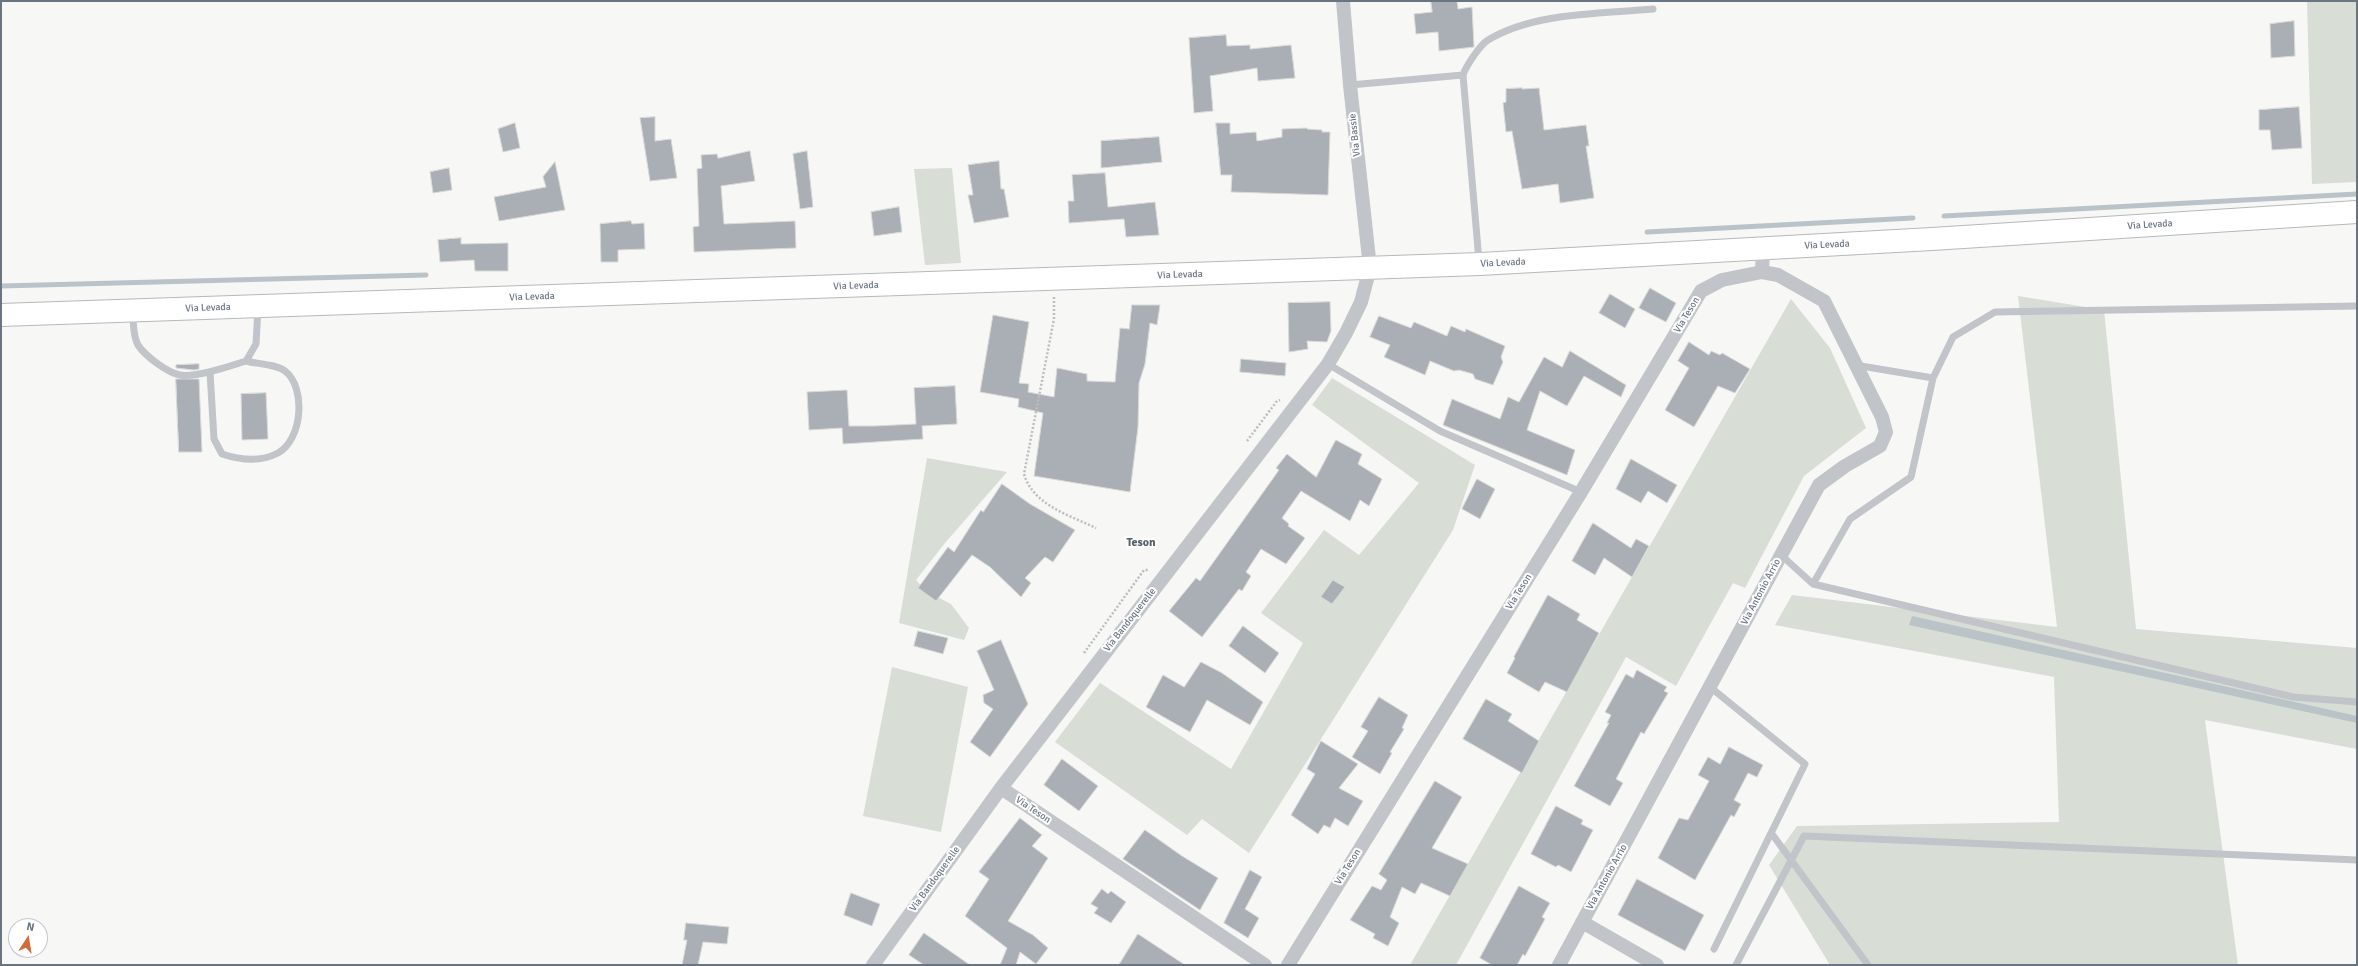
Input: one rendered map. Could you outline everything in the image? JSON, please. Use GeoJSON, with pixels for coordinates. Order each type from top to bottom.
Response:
{"type":"FeatureCollection","features":[{"type":"Feature","properties":{"kind":"main road","name":"Via Levada"},"geometry":{"type":"LineString","coordinates":[[1,315],[1480,264],[1763,249],[2357,212]]}},
{"type":"Feature","properties":{"kind":"street","name":"Via Bassie"},"geometry":{"type":"LineString","coordinates":[[1343,1],[1350,86],[1370,268]]}},
{"type":"Feature","properties":{"kind":"street"},"geometry":{"type":"LineString","coordinates":[[1762,272],[1763,249]]}},
{"type":"Feature","properties":{"kind":"street","name":"Via Bandoquerelle"},"geometry":{"type":"LineString","coordinates":[[874,965],[1001,788],[1328,364],[1346,334],[1361,302],[1370,268]]}},
{"type":"Feature","properties":{"kind":"street","name":"Via Antonio Arrio"},"geometry":{"type":"LineString","coordinates":[[1559,965],[1819,485],[1845,466],[1880,446],[1886,432],[1882,417],[1824,301],[1778,275],[1762,272]]}},
{"type":"Feature","properties":{"kind":"street","name":"Via Teson"},"geometry":{"type":"LineString","coordinates":[[1288,965],[1581,492],[1701,291],[1722,280],[1762,272]]}},
{"type":"Feature","properties":{"kind":"street","name":"Via Teson"},"geometry":{"type":"LineString","coordinates":[[1001,788],[1265,965]]}},
{"type":"Feature","properties":{"kind":"street"},"geometry":{"type":"LineString","coordinates":[[1582,922],[1656,965]]}},
{"type":"Feature","properties":{"kind":"lane"},"geometry":{"type":"LineString","coordinates":[[1480,264],[1464,75],[1466,68],[1487,41],[1533,21],[1653,9]]}},
{"type":"Feature","properties":{"kind":"lane"},"geometry":{"type":"LineString","coordinates":[[1350,86],[1464,75]]}},
{"type":"Feature","properties":{"kind":"lane"},"geometry":{"type":"LineString","coordinates":[[246,361],[256,344],[258,306]]}},
{"type":"Feature","properties":{"kind":"lane"},"geometry":{"type":"LineString","coordinates":[[1813,584],[1850,519],[1911,477],[1933,378],[1952,337],[1995,312],[2357,306]]}},
{"type":"Feature","properties":{"kind":"lane"},"geometry":{"type":"LineString","coordinates":[[132,310],[133,326],[138,345],[161,367],[181,375],[210,372],[246,361],[283,370],[294,381],[299,408],[293,437],[287,446],[268,457],[237,459],[222,454],[214,439],[210,372]]}},
{"type":"Feature","properties":{"kind":"lane"},"geometry":{"type":"LineString","coordinates":[[1328,364],[1440,430],[1581,492]]}},
{"type":"Feature","properties":{"kind":"lane"},"geometry":{"type":"LineString","coordinates":[[1855,365],[1933,378]]}},
{"type":"Feature","properties":{"kind":"lane"},"geometry":{"type":"LineString","coordinates":[[1781,555],[1813,584],[2293,697],[2357,702]]}},
{"type":"Feature","properties":{"kind":"lane"},"geometry":{"type":"LineString","coordinates":[[1710,687],[1805,764],[1772,834],[1714,948]]}},
{"type":"Feature","properties":{"kind":"lane"},"geometry":{"type":"LineString","coordinates":[[1772,834],[1868,965]]}},
{"type":"Feature","properties":{"kind":"lane"},"geometry":{"type":"LineString","coordinates":[[1736,965],[1804,836],[2357,860]]}},
{"type":"Feature","properties":{"kind":"path"},"geometry":{"type":"LineString","coordinates":[[1054,279],[1054,319],[1024,474],[1026,482],[1038,497],[1054,508],[1096,528]]}},
{"type":"Feature","properties":{"kind":"shaded area"},"geometry":{"type":"Polygon","coordinates":[[[2307,1],[2357,1],[2357,182],[2312,184],[2307,1]]]}},
{"type":"Feature","properties":{"kind":"shaded area"},"geometry":{"type":"Polygon","coordinates":[[[952,168],[961,263],[925,265],[914,169],[952,168]]]}},
{"type":"Feature","properties":{"kind":"shaded area"},"geometry":{"type":"Polygon","coordinates":[[[2018,296],[2104,310],[2136,629],[2357,648],[2357,749],[2205,720],[2238,965],[1830,965],[1769,865],[1797,826],[2059,822],[2054,677],[1775,625],[1792,595],[2057,627],[2018,296]]]}},
{"type":"Feature","properties":{"kind":"shaded area"},"geometry":{"type":"Polygon","coordinates":[[[1791,299],[1830,348],[1866,428],[1804,476],[1745,588],[1733,583],[1676,686],[1626,657],[1456,965],[1410,965],[1791,299]]]}},
{"type":"Feature","properties":{"kind":"shaded area"},"geometry":{"type":"Polygon","coordinates":[[[1332,378],[1475,465],[1453,530],[1249,853],[1202,819],[1187,835],[1055,742],[1100,683],[1231,769],[1303,643],[1261,613],[1324,530],[1359,555],[1419,483],[1312,405],[1332,378]]]}},
{"type":"Feature","properties":{"kind":"shaded area"},"geometry":{"type":"Polygon","coordinates":[[[927,458],[1007,472],[945,543],[916,580],[926,591],[951,604],[969,628],[964,640],[899,623],[927,458]]]}},
{"type":"Feature","properties":{"kind":"shaded area"},"geometry":{"type":"Polygon","coordinates":[[[1912,616],[2357,716],[2357,723],[1909,625],[1912,616]]]}},
{"type":"Feature","properties":{"kind":"shaded area"},"geometry":{"type":"Polygon","coordinates":[[[892,667],[968,687],[941,832],[863,816],[892,667]]]}},
{"type":"Feature","properties":{"kind":"building"},"geometry":{"type":"Polygon","coordinates":[[[1431,1],[1457,1],[1458,9],[1472,7],[1474,47],[1439,51],[1438,32],[1416,34],[1414,14],[1432,12],[1431,1]]]}},
{"type":"Feature","properties":{"kind":"building"},"geometry":{"type":"Polygon","coordinates":[[[2294,21],[2295,56],[2271,58],[2270,24],[2294,21]]]}},
{"type":"Feature","properties":{"kind":"building"},"geometry":{"type":"Polygon","coordinates":[[[1226,35],[1227,46],[1250,45],[1250,49],[1291,45],[1295,78],[1258,81],[1257,68],[1210,76],[1213,111],[1194,113],[1189,38],[1226,35]]]}},
{"type":"Feature","properties":{"kind":"building"},"geometry":{"type":"Polygon","coordinates":[[[1539,88],[1544,130],[1586,125],[1589,146],[1586,146],[1594,198],[1560,203],[1558,184],[1522,189],[1512,131],[1506,132],[1503,103],[1506,102],[1506,89],[1539,88]]]}},
{"type":"Feature","properties":{"kind":"building"},"geometry":{"type":"Polygon","coordinates":[[[2299,107],[2302,148],[2272,150],[2270,130],[2259,130],[2259,110],[2299,107]]]}},
{"type":"Feature","properties":{"kind":"building"},"geometry":{"type":"Polygon","coordinates":[[[655,117],[655,141],[671,139],[677,178],[650,181],[640,118],[655,117]]]}},
{"type":"Feature","properties":{"kind":"building"},"geometry":{"type":"Polygon","coordinates":[[[515,123],[520,148],[503,152],[498,129],[515,123]]]}},
{"type":"Feature","properties":{"kind":"building"},"geometry":{"type":"Polygon","coordinates":[[[1216,123],[1230,123],[1230,134],[1256,132],[1257,141],[1282,137],[1282,129],[1307,128],[1322,130],[1322,132],[1330,132],[1328,195],[1231,192],[1232,175],[1221,175],[1216,123]]]}},
{"type":"Feature","properties":{"kind":"building"},"geometry":{"type":"Polygon","coordinates":[[[1159,137],[1162,162],[1101,168],[1101,141],[1159,137]]]}},
{"type":"Feature","properties":{"kind":"building"},"geometry":{"type":"Polygon","coordinates":[[[750,151],[755,181],[721,186],[724,224],[795,221],[796,248],[694,252],[693,227],[699,226],[697,169],[702,168],[701,155],[717,154],[718,158],[750,151]]]}},
{"type":"Feature","properties":{"kind":"building"},"geometry":{"type":"Polygon","coordinates":[[[807,151],[813,207],[800,209],[793,154],[807,151]]]}},
{"type":"Feature","properties":{"kind":"building"},"geometry":{"type":"Polygon","coordinates":[[[999,161],[1001,189],[1004,189],[1009,217],[974,223],[968,195],[973,195],[968,165],[999,161]]]}},
{"type":"Feature","properties":{"kind":"building"},"geometry":{"type":"Polygon","coordinates":[[[555,162],[565,210],[499,221],[494,197],[546,187],[543,177],[555,162]]]}},
{"type":"Feature","properties":{"kind":"building"},"geometry":{"type":"Polygon","coordinates":[[[449,168],[452,190],[433,193],[430,172],[449,168]]]}},
{"type":"Feature","properties":{"kind":"building"},"geometry":{"type":"Polygon","coordinates":[[[1105,173],[1108,207],[1155,202],[1159,235],[1126,237],[1124,219],[1069,223],[1068,201],[1074,201],[1072,175],[1105,173]]]}},
{"type":"Feature","properties":{"kind":"building"},"geometry":{"type":"Polygon","coordinates":[[[899,207],[902,232],[874,236],[871,212],[899,207]]]}},
{"type":"Feature","properties":{"kind":"building"},"geometry":{"type":"Polygon","coordinates":[[[631,221],[632,224],[644,223],[645,249],[618,250],[618,262],[601,262],[600,224],[631,221]]]}},
{"type":"Feature","properties":{"kind":"building"},"geometry":{"type":"Polygon","coordinates":[[[461,238],[461,244],[508,243],[508,271],[475,271],[474,260],[440,262],[438,240],[461,238]]]}},
{"type":"Feature","properties":{"kind":"building"},"geometry":{"type":"Polygon","coordinates":[[[1650,288],[1676,303],[1666,322],[1639,308],[1650,288]]]}},
{"type":"Feature","properties":{"kind":"building"},"geometry":{"type":"Polygon","coordinates":[[[1610,294],[1635,309],[1625,328],[1599,313],[1610,294]]]}},
{"type":"Feature","properties":{"kind":"building"},"geometry":{"type":"Polygon","coordinates":[[[1330,302],[1331,331],[1327,342],[1307,341],[1308,349],[1289,352],[1288,303],[1330,302]]]}},
{"type":"Feature","properties":{"kind":"building"},"geometry":{"type":"Polygon","coordinates":[[[1132,305],[1160,305],[1157,325],[1150,323],[1145,364],[1139,383],[1138,427],[1130,492],[1034,476],[1043,413],[1018,407],[1019,399],[980,392],[993,315],[1029,322],[1019,383],[1029,384],[1028,392],[1054,397],[1057,368],[1087,374],[1087,381],[1115,382],[1120,328],[1129,329],[1132,305]]]}},
{"type":"Feature","properties":{"kind":"building"},"geometry":{"type":"Polygon","coordinates":[[[1379,316],[1411,328],[1414,322],[1447,336],[1451,326],[1465,332],[1466,329],[1505,346],[1501,357],[1503,362],[1493,385],[1475,379],[1473,374],[1459,370],[1454,371],[1430,361],[1425,375],[1384,357],[1390,345],[1370,337],[1379,316]]]}},
{"type":"Feature","properties":{"kind":"building"},"geometry":{"type":"Polygon","coordinates":[[[1689,342],[1709,355],[1711,351],[1720,355],[1722,353],[1750,369],[1735,393],[1718,386],[1694,427],[1665,410],[1689,368],[1678,361],[1689,342]]]}},
{"type":"Feature","properties":{"kind":"building"},"geometry":{"type":"Polygon","coordinates":[[[1570,351],[1626,385],[1621,397],[1584,376],[1567,406],[1540,391],[1527,430],[1575,450],[1567,475],[1443,425],[1452,399],[1500,419],[1508,397],[1519,402],[1544,357],[1562,367],[1570,351]]]}},
{"type":"Feature","properties":{"kind":"building"},"geometry":{"type":"Polygon","coordinates":[[[1241,359],[1286,363],[1285,376],[1240,372],[1241,359]]]}},
{"type":"Feature","properties":{"kind":"building"},"geometry":{"type":"Polygon","coordinates":[[[199,364],[199,369],[194,370],[176,368],[176,365],[199,364]]]}},
{"type":"Feature","properties":{"kind":"building"},"geometry":{"type":"Polygon","coordinates":[[[176,379],[199,379],[202,452],[179,452],[176,379]]]}},
{"type":"Feature","properties":{"kind":"building"},"geometry":{"type":"Polygon","coordinates":[[[955,386],[957,424],[922,426],[923,439],[843,444],[842,428],[809,430],[807,392],[847,390],[849,426],[875,426],[916,424],[914,388],[955,386]]]}},
{"type":"Feature","properties":{"kind":"building"},"geometry":{"type":"Polygon","coordinates":[[[266,393],[268,439],[242,440],[241,394],[266,393]]]}},
{"type":"Feature","properties":{"kind":"building"},"geometry":{"type":"Polygon","coordinates":[[[1336,440],[1362,454],[1358,464],[1382,479],[1369,506],[1360,500],[1350,521],[1301,491],[1282,518],[1289,524],[1288,526],[1305,538],[1286,564],[1261,549],[1246,572],[1251,576],[1242,591],[1239,589],[1202,637],[1169,611],[1196,578],[1200,581],[1279,470],[1276,468],[1287,454],[1316,477],[1336,440]]]}},
{"type":"Feature","properties":{"kind":"building"},"geometry":{"type":"Polygon","coordinates":[[[1631,459],[1677,485],[1667,503],[1648,491],[1641,503],[1616,489],[1631,459]]]}},
{"type":"Feature","properties":{"kind":"building"},"geometry":{"type":"Polygon","coordinates":[[[1477,479],[1495,489],[1480,519],[1462,509],[1477,479]]]}},
{"type":"Feature","properties":{"kind":"building"},"geometry":{"type":"Polygon","coordinates":[[[1002,484],[1030,504],[1075,530],[1053,562],[1045,557],[1025,578],[1031,583],[1021,597],[990,567],[972,555],[936,601],[918,588],[948,547],[954,552],[981,510],[983,512],[1002,484]]]}},
{"type":"Feature","properties":{"kind":"building"},"geometry":{"type":"Polygon","coordinates":[[[1593,523],[1631,548],[1636,539],[1649,546],[1632,577],[1604,558],[1595,575],[1572,561],[1593,523]]]}},
{"type":"Feature","properties":{"kind":"building"},"geometry":{"type":"Polygon","coordinates":[[[1333,580],[1345,587],[1332,604],[1321,597],[1333,580]]]}},
{"type":"Feature","properties":{"kind":"building"},"geometry":{"type":"Polygon","coordinates":[[[1548,595],[1580,614],[1577,620],[1599,633],[1567,692],[1545,682],[1539,692],[1507,673],[1515,658],[1514,657],[1548,595]]]}},
{"type":"Feature","properties":{"kind":"building"},"geometry":{"type":"Polygon","coordinates":[[[1243,626],[1279,653],[1265,673],[1229,646],[1243,626]]]}},
{"type":"Feature","properties":{"kind":"building"},"geometry":{"type":"Polygon","coordinates":[[[918,631],[948,638],[943,654],[914,646],[918,631]]]}},
{"type":"Feature","properties":{"kind":"building"},"geometry":{"type":"Polygon","coordinates":[[[1001,640],[1028,704],[990,757],[970,742],[993,709],[984,703],[983,695],[994,690],[977,651],[1001,640]]]}},
{"type":"Feature","properties":{"kind":"building"},"geometry":{"type":"Polygon","coordinates":[[[1201,662],[1222,673],[1263,702],[1250,725],[1207,700],[1190,732],[1146,707],[1163,675],[1184,687],[1201,662]]]}},
{"type":"Feature","properties":{"kind":"building"},"geometry":{"type":"Polygon","coordinates":[[[1637,670],[1667,687],[1664,691],[1668,693],[1644,734],[1641,732],[1616,779],[1623,783],[1610,806],[1574,786],[1609,723],[1607,723],[1611,715],[1605,712],[1626,674],[1633,678],[1637,670]]]}},
{"type":"Feature","properties":{"kind":"building"},"geometry":{"type":"Polygon","coordinates":[[[1379,697],[1408,715],[1402,728],[1404,729],[1390,752],[1392,753],[1380,774],[1352,757],[1368,731],[1361,727],[1379,697]]]}},
{"type":"Feature","properties":{"kind":"building"},"geometry":{"type":"Polygon","coordinates":[[[1486,699],[1512,714],[1508,721],[1539,741],[1522,773],[1463,739],[1486,699]]]}},
{"type":"Feature","properties":{"kind":"building"},"geometry":{"type":"Polygon","coordinates":[[[1321,741],[1358,764],[1339,788],[1363,801],[1348,826],[1335,818],[1330,828],[1324,825],[1318,834],[1291,815],[1315,774],[1307,769],[1321,741]]]}},
{"type":"Feature","properties":{"kind":"building"},"geometry":{"type":"Polygon","coordinates":[[[1729,747],[1763,765],[1757,777],[1748,773],[1734,800],[1741,804],[1734,817],[1731,815],[1695,880],[1658,858],[1679,818],[1688,820],[1709,781],[1698,775],[1708,757],[1720,764],[1729,747]]]}},
{"type":"Feature","properties":{"kind":"building"},"geometry":{"type":"Polygon","coordinates":[[[1062,759],[1098,786],[1079,811],[1044,785],[1062,759]]]}},
{"type":"Feature","properties":{"kind":"building"},"geometry":{"type":"Polygon","coordinates":[[[1435,781],[1462,797],[1432,848],[1468,864],[1450,896],[1421,883],[1415,894],[1402,887],[1390,917],[1399,923],[1388,946],[1373,938],[1375,934],[1350,920],[1372,886],[1381,890],[1387,880],[1379,874],[1435,781]]]}},
{"type":"Feature","properties":{"kind":"building"},"geometry":{"type":"Polygon","coordinates":[[[1556,806],[1583,820],[1581,824],[1593,830],[1571,872],[1558,865],[1556,867],[1531,854],[1556,806]]]}},
{"type":"Feature","properties":{"kind":"building"},"geometry":{"type":"Polygon","coordinates":[[[1020,818],[1042,835],[1032,846],[1048,858],[1008,921],[1033,935],[1048,948],[1036,964],[1020,952],[1016,965],[1000,965],[1007,948],[965,916],[989,879],[979,872],[1020,818]]]}},
{"type":"Feature","properties":{"kind":"building"},"geometry":{"type":"Polygon","coordinates":[[[1145,830],[1182,856],[1218,878],[1200,910],[1123,859],[1145,830]]]}},
{"type":"Feature","properties":{"kind":"building"},"geometry":{"type":"Polygon","coordinates":[[[1250,870],[1262,877],[1245,909],[1259,918],[1248,938],[1224,923],[1250,870]]]}},
{"type":"Feature","properties":{"kind":"building"},"geometry":{"type":"Polygon","coordinates":[[[1637,879],[1704,915],[1685,951],[1618,915],[1637,879]]]}},
{"type":"Feature","properties":{"kind":"building"},"geometry":{"type":"Polygon","coordinates":[[[1519,886],[1550,903],[1542,917],[1545,919],[1525,956],[1523,954],[1517,965],[1492,965],[1480,958],[1519,886]]]}},
{"type":"Feature","properties":{"kind":"building"},"geometry":{"type":"Polygon","coordinates":[[[1102,889],[1108,894],[1111,891],[1126,902],[1111,923],[1094,913],[1098,908],[1091,904],[1102,889]]]}},
{"type":"Feature","properties":{"kind":"building"},"geometry":{"type":"Polygon","coordinates":[[[851,893],[880,904],[872,926],[844,915],[851,893]]]}},
{"type":"Feature","properties":{"kind":"building"},"geometry":{"type":"Polygon","coordinates":[[[686,923],[729,927],[727,944],[703,942],[698,965],[682,965],[687,940],[684,940],[686,923]]]}},
{"type":"Feature","properties":{"kind":"building"},"geometry":{"type":"Polygon","coordinates":[[[924,933],[970,965],[924,965],[909,955],[924,933]]]}},
{"type":"Feature","properties":{"kind":"building"},"geometry":{"type":"Polygon","coordinates":[[[1138,934],[1185,965],[1119,965],[1138,934]]]}},
{"type":"Feature","properties":{"kind":"waterway"},"geometry":{"type":"LineString","coordinates":[[1944,216],[2357,194]]}},
{"type":"Feature","properties":{"kind":"waterway"},"geometry":{"type":"LineString","coordinates":[[1647,232],[1913,218]]}},
{"type":"Feature","properties":{"kind":"waterway"},"geometry":{"type":"LineString","coordinates":[[1,286],[426,275]]}},
{"type":"Feature","properties":{"kind":"district","name":"Teson"},"geometry":{"type":"Point","coordinates":[1141,543]}}]}
